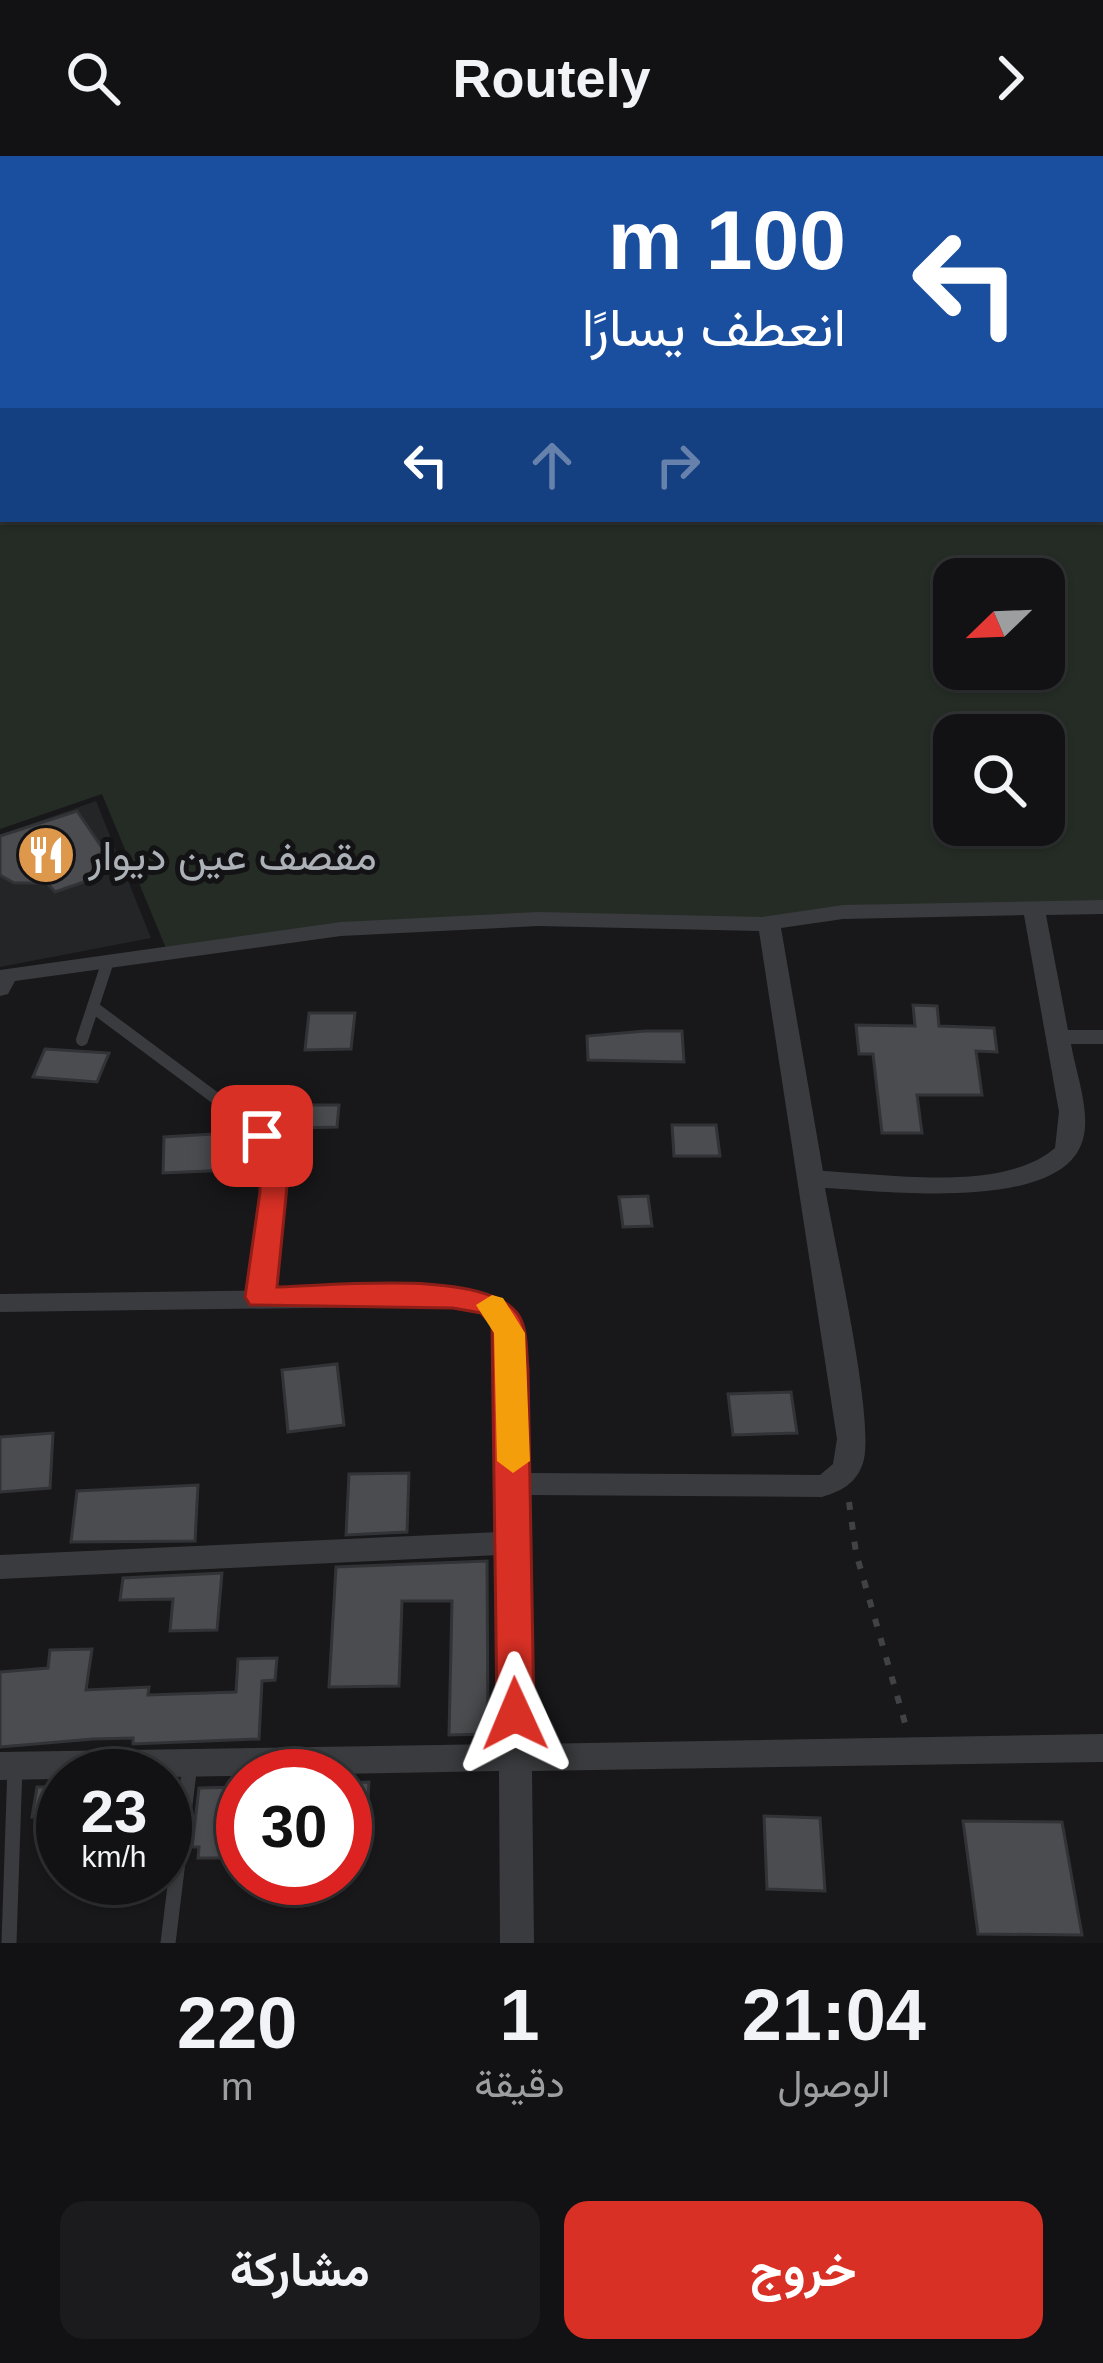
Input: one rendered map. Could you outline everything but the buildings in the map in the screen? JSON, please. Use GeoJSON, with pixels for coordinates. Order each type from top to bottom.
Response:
{"type":"FeatureCollection","features":[{"type":"Feature","properties":{"kind":"street"},"geometry":{"type":"LineString","coordinates":[[0,989],[6,975],[406,925],[538,919],[769,923],[843,912],[1103,907]]}},
{"type":"Feature","properties":{"kind":"street"},"geometry":{"type":"LineString","coordinates":[[809,1179],[994,1181],[1051,1166],[1067,1148],[1072,1126],[1034,909]]}},
{"type":"Feature","properties":{"kind":"street"},"geometry":{"type":"LineString","coordinates":[[513,1484],[806,1486],[845,1475],[850,1465],[850,1417],[769,923]]}},
{"type":"Feature","properties":{"kind":"street"},"geometry":{"type":"LineString","coordinates":[[1057,1036],[1103,1037]]}},
{"type":"Feature","properties":{"kind":"street"},"geometry":{"type":"LineString","coordinates":[[0,1303],[453,1297],[500,1311],[510,1333],[517,1943]]}},
{"type":"Feature","properties":{"kind":"street"},"geometry":{"type":"LineString","coordinates":[[0,1567],[514,1543]]}},
{"type":"Feature","properties":{"kind":"street"},"geometry":{"type":"LineString","coordinates":[[192,1763],[1102,1752]]}},
{"type":"Feature","properties":{"kind":"lane"},"geometry":{"type":"LineString","coordinates":[[82,1040],[108,961]]}},
{"type":"Feature","properties":{"kind":"lane"},"geometry":{"type":"LineString","coordinates":[[93,1006],[253,1126],[270,1149],[274,1192],[260,1297]]}},
{"type":"Feature","properties":{"kind":"lane"},"geometry":{"type":"LineString","coordinates":[[8,1766],[9,1943]]}},
{"type":"Feature","properties":{"kind":"lane"},"geometry":{"type":"LineString","coordinates":[[168,1943],[173,1905]]}},
{"type":"Feature","properties":{"kind":"path"},"geometry":{"type":"LineString","coordinates":[[845,1475],[856,1553],[915,1751]]}},
{"type":"Feature","properties":{"kind":"shaded area"},"geometry":{"type":"Polygon","coordinates":[[[0,522],[1103,522],[1103,907],[784,921],[494,920],[168,953],[102,794],[0,829],[0,522]]]}},
{"type":"Feature","properties":{"kind":"shaded area"},"geometry":{"type":"Polygon","coordinates":[[[96,801],[151,938],[0,967],[0,835],[96,801]]]}},
{"type":"Feature","properties":{"kind":"slow traffic"},"geometry":{"type":"LineString","coordinates":[[492,1305],[510,1333],[513,1461]]}},
{"type":"Feature","properties":{"kind":"place","name":"مقصف عين ديوار"},"geometry":{"type":"Point","coordinates":[46,855]}},
{"type":"Feature","properties":{"kind":"route"},"geometry":{"type":"LineString","coordinates":[[262,1136],[274,1166],[274,1192],[260,1297],[453,1297],[491,1305],[507,1322],[512,1369],[515,1714]]}}]}
